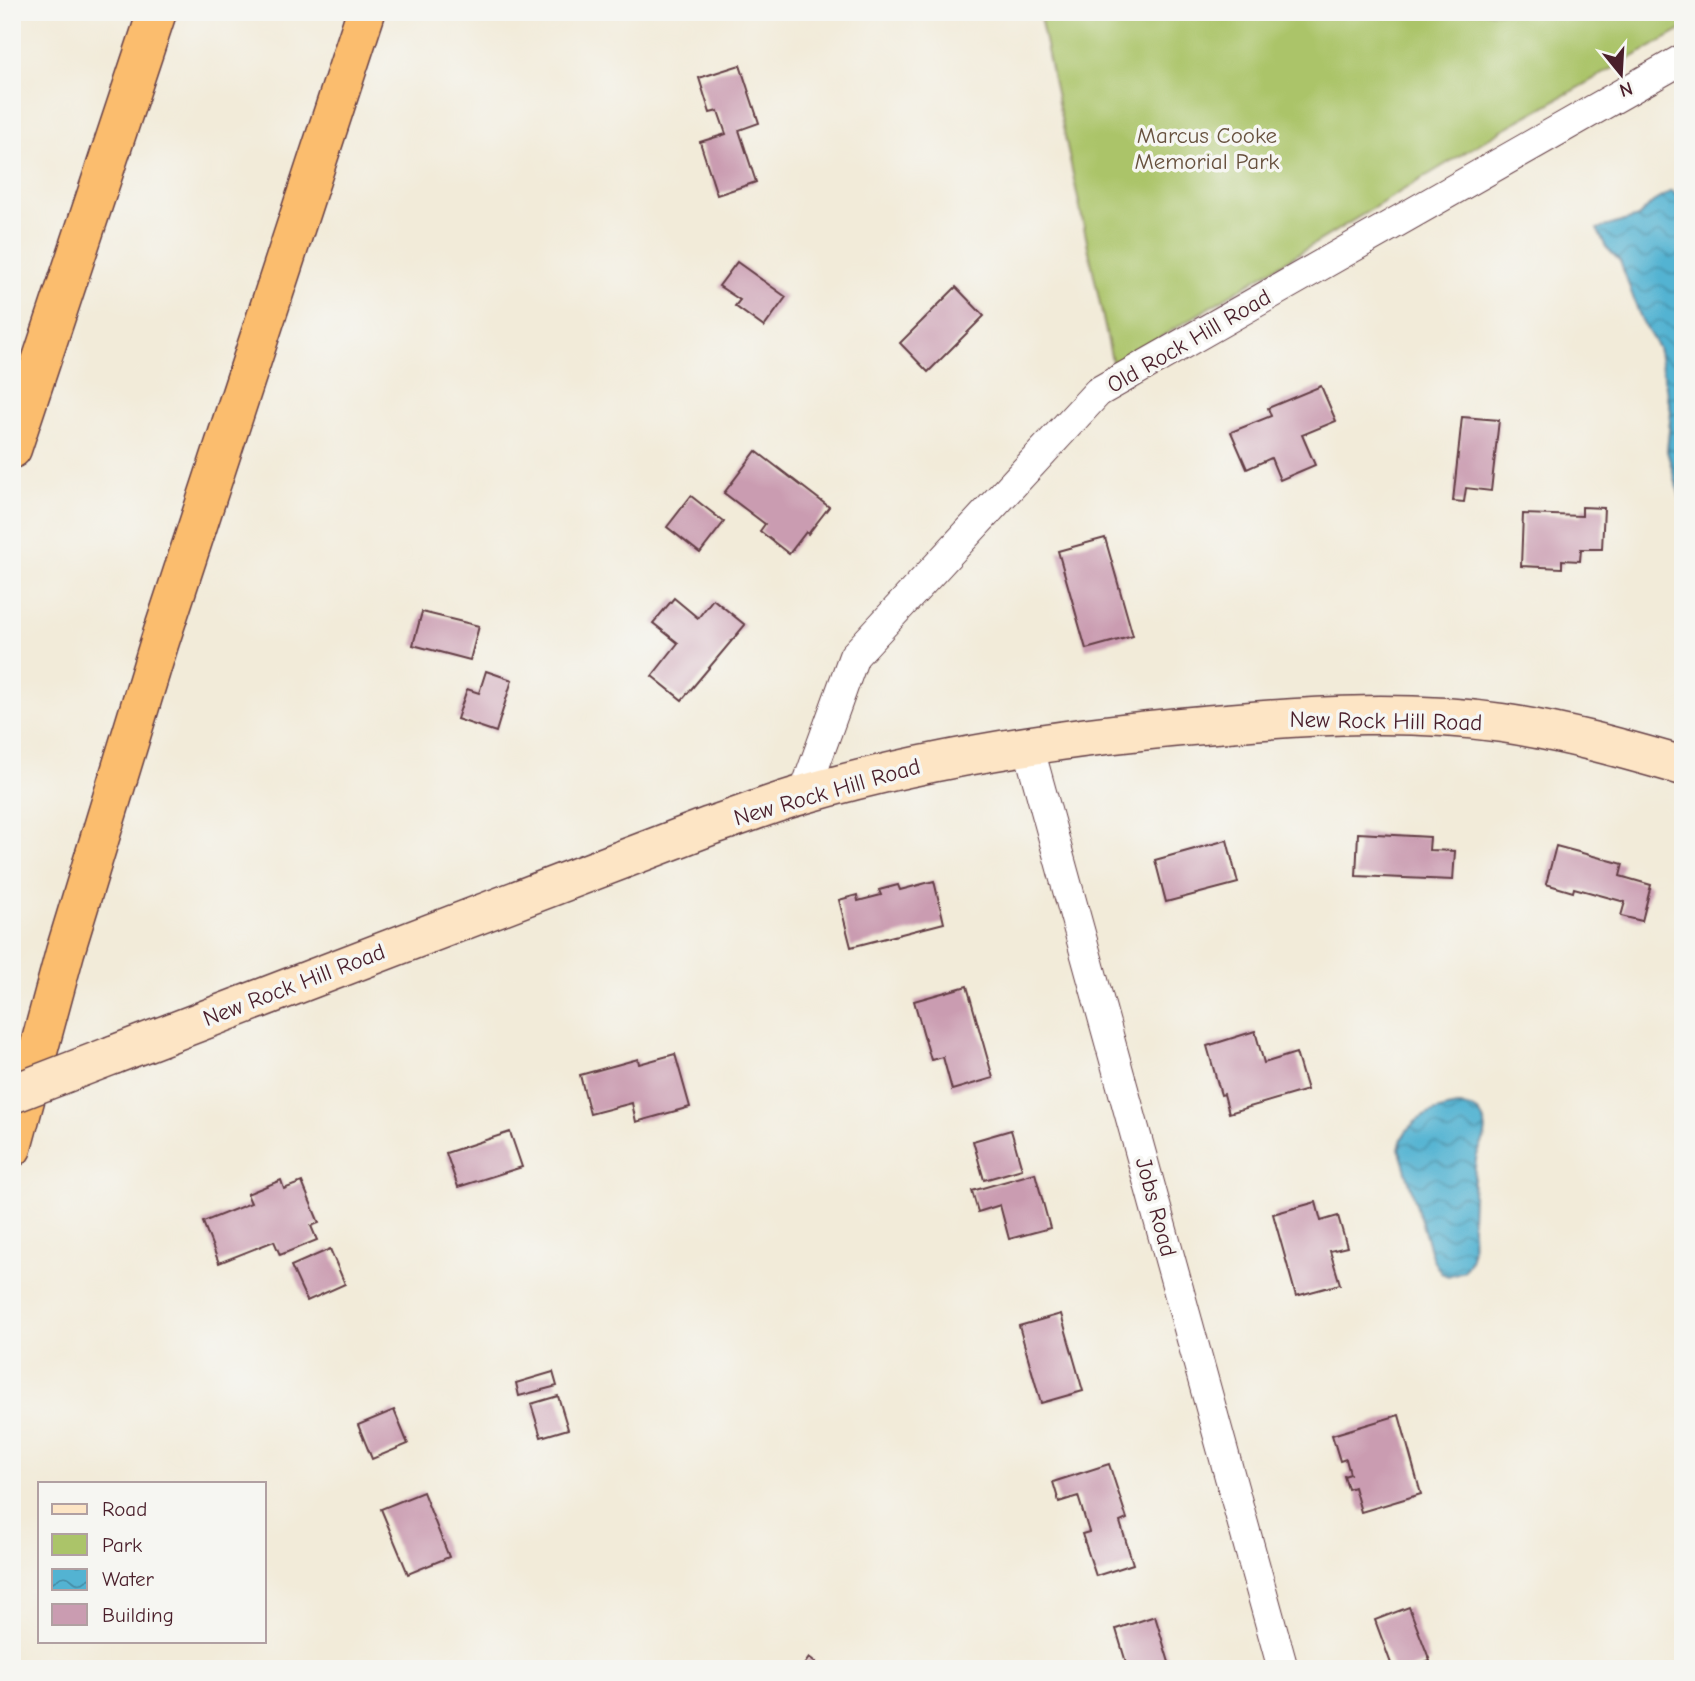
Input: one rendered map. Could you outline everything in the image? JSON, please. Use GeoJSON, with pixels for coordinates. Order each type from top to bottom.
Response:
{"type":"FeatureCollection","features":[{"type":"Feature","properties":{"kind":"highway"},"geometry":{"type":"LineString","coordinates":[[12,449],[157,12]]}},
{"type":"Feature","properties":{"kind":"highway"},"geometry":{"type":"LineString","coordinates":[[12,1148],[65,952],[159,643],[366,12]]}},
{"type":"Feature","properties":{"kind":"main road","name":"New Rock Hill Road"},"geometry":{"type":"LineString","coordinates":[[12,1094],[605,866],[804,794],[938,761],[1028,745],[1147,729],[1336,715],[1435,716],[1503,723],[1572,736],[1683,766]]}},
{"type":"Feature","properties":{"kind":"street","name":"Old Rock Hill Road"},"geometry":{"type":"LineString","coordinates":[[804,794],[854,656],[1098,393],[1683,59]]}},
{"type":"Feature","properties":{"kind":"street","name":"Jobs Road"},"geometry":{"type":"LineString","coordinates":[[1028,745],[1283,1669]]}},
{"type":"Feature","properties":{"kind":"green space","name":"Marcus Cooke Memorial Park"},"geometry":{"type":"Polygon","coordinates":[[[1039,12],[1683,12],[1683,29],[1502,130],[1113,366],[1039,12]]]}},
{"type":"Feature","properties":{"kind":"water"},"geometry":{"type":"Polygon","coordinates":[[[1672,191],[1683,203],[1683,507],[1667,451],[1671,411],[1658,348],[1641,319],[1620,261],[1606,247],[1597,229],[1638,217],[1653,202],[1672,191]]]}},
{"type":"Feature","properties":{"kind":"water"},"geometry":{"type":"Polygon","coordinates":[[[1457,1106],[1478,1112],[1486,1130],[1475,1168],[1471,1258],[1464,1271],[1448,1276],[1441,1273],[1433,1260],[1399,1148],[1402,1138],[1413,1123],[1438,1110],[1457,1106]]]}},
{"type":"Feature","properties":{"kind":"building"},"geometry":{"type":"Polygon","coordinates":[[[740,65],[759,123],[739,130],[756,182],[717,195],[700,142],[726,134],[718,111],[710,113],[699,78],[740,65]]]}},
{"type":"Feature","properties":{"kind":"building"},"geometry":{"type":"Polygon","coordinates":[[[737,262],[786,297],[764,327],[735,306],[740,300],[719,286],[737,262]]]}},
{"type":"Feature","properties":{"kind":"building"},"geometry":{"type":"Polygon","coordinates":[[[956,287],[984,316],[928,372],[900,343],[956,287]]]}},
{"type":"Feature","properties":{"kind":"building"},"geometry":{"type":"Polygon","coordinates":[[[1321,386],[1336,421],[1302,435],[1315,465],[1280,480],[1271,458],[1247,469],[1231,432],[1271,416],[1268,408],[1321,386]]]}},
{"type":"Feature","properties":{"kind":"building"},"geometry":{"type":"Polygon","coordinates":[[[1462,417],[1499,420],[1491,491],[1466,488],[1464,502],[1453,501],[1462,417]]]}},
{"type":"Feature","properties":{"kind":"building"},"geometry":{"type":"Polygon","coordinates":[[[756,451],[829,507],[789,554],[760,531],[765,524],[724,493],[756,451]]]}},
{"type":"Feature","properties":{"kind":"building"},"geometry":{"type":"Polygon","coordinates":[[[691,496],[724,522],[700,553],[667,527],[691,496]]]}},
{"type":"Feature","properties":{"kind":"building"},"geometry":{"type":"Polygon","coordinates":[[[1582,507],[1604,508],[1602,549],[1581,549],[1580,561],[1562,560],[1562,568],[1521,566],[1523,514],[1582,516],[1582,507]]]}},
{"type":"Feature","properties":{"kind":"building"},"geometry":{"type":"Polygon","coordinates":[[[1105,538],[1133,636],[1086,649],[1058,551],[1105,538]]]}},
{"type":"Feature","properties":{"kind":"building"},"geometry":{"type":"Polygon","coordinates":[[[674,598],[698,618],[713,599],[745,625],[682,700],[652,676],[678,643],[653,623],[674,598]]]}},
{"type":"Feature","properties":{"kind":"building"},"geometry":{"type":"Polygon","coordinates":[[[422,612],[479,626],[470,660],[413,645],[422,612]]]}},
{"type":"Feature","properties":{"kind":"building"},"geometry":{"type":"Polygon","coordinates":[[[486,671],[512,680],[496,732],[457,719],[467,689],[479,693],[486,671]]]}},
{"type":"Feature","properties":{"kind":"building"},"geometry":{"type":"Polygon","coordinates":[[[1358,833],[1430,837],[1429,850],[1455,851],[1453,880],[1356,876],[1358,833]]]}},
{"type":"Feature","properties":{"kind":"building"},"geometry":{"type":"Polygon","coordinates":[[[1227,840],[1238,883],[1166,902],[1155,860],[1227,840]]]}},
{"type":"Feature","properties":{"kind":"building"},"geometry":{"type":"Polygon","coordinates":[[[1556,846],[1623,864],[1620,876],[1651,885],[1642,921],[1621,916],[1625,902],[1574,888],[1573,892],[1546,884],[1556,846]]]}},
{"type":"Feature","properties":{"kind":"building"},"geometry":{"type":"Polygon","coordinates":[[[934,881],[944,923],[851,947],[839,900],[857,895],[858,901],[881,895],[879,890],[898,885],[900,890],[934,881]]]}},
{"type":"Feature","properties":{"kind":"building"},"geometry":{"type":"Polygon","coordinates":[[[967,986],[993,1078],[952,1090],[943,1057],[931,1060],[914,1001],[967,986]]]}},
{"type":"Feature","properties":{"kind":"building"},"geometry":{"type":"Polygon","coordinates":[[[1255,1031],[1264,1063],[1296,1053],[1307,1090],[1229,1113],[1207,1046],[1255,1031]]]}},
{"type":"Feature","properties":{"kind":"building"},"geometry":{"type":"Polygon","coordinates":[[[675,1054],[690,1107],[636,1122],[632,1103],[590,1114],[580,1075],[638,1059],[639,1064],[675,1054]]]}},
{"type":"Feature","properties":{"kind":"building"},"geometry":{"type":"Polygon","coordinates":[[[1011,1130],[1022,1169],[984,1180],[973,1141],[1011,1130]]]}},
{"type":"Feature","properties":{"kind":"building"},"geometry":{"type":"Polygon","coordinates":[[[510,1132],[522,1167],[458,1187],[446,1153],[510,1132]]]}},
{"type":"Feature","properties":{"kind":"building"},"geometry":{"type":"Polygon","coordinates":[[[1035,1173],[1050,1228],[1009,1239],[1000,1205],[978,1212],[972,1191],[1035,1173]]]}},
{"type":"Feature","properties":{"kind":"building"},"geometry":{"type":"Polygon","coordinates":[[[281,1180],[284,1189],[302,1182],[319,1223],[311,1226],[317,1240],[280,1255],[274,1241],[219,1263],[203,1222],[251,1203],[247,1194],[281,1180]]]}},
{"type":"Feature","properties":{"kind":"building"},"geometry":{"type":"Polygon","coordinates":[[[1316,1202],[1321,1221],[1338,1216],[1347,1247],[1330,1251],[1340,1284],[1296,1296],[1273,1214],[1316,1202]]]}},
{"type":"Feature","properties":{"kind":"building"},"geometry":{"type":"Polygon","coordinates":[[[330,1249],[345,1284],[307,1301],[291,1266],[330,1249]]]}},
{"type":"Feature","properties":{"kind":"building"},"geometry":{"type":"Polygon","coordinates":[[[1061,1314],[1083,1391],[1041,1403],[1019,1326],[1061,1314]]]}},
{"type":"Feature","properties":{"kind":"building"},"geometry":{"type":"Polygon","coordinates":[[[553,1372],[557,1386],[519,1396],[516,1383],[553,1372]]]}},
{"type":"Feature","properties":{"kind":"building"},"geometry":{"type":"Polygon","coordinates":[[[558,1396],[568,1429],[541,1437],[531,1404],[558,1396]]]}},
{"type":"Feature","properties":{"kind":"building"},"geometry":{"type":"Polygon","coordinates":[[[394,1410],[408,1444],[372,1459],[358,1425],[394,1410]]]}},
{"type":"Feature","properties":{"kind":"building"},"geometry":{"type":"Polygon","coordinates":[[[1399,1415],[1421,1494],[1361,1512],[1354,1487],[1348,1489],[1344,1476],[1350,1474],[1346,1459],[1340,1461],[1332,1435],[1399,1415]]]}},
{"type":"Feature","properties":{"kind":"building"},"geometry":{"type":"Polygon","coordinates":[[[1109,1464],[1127,1519],[1120,1522],[1133,1564],[1096,1576],[1082,1534],[1089,1532],[1078,1496],[1059,1502],[1053,1482],[1109,1464]]]}},
{"type":"Feature","properties":{"kind":"building"},"geometry":{"type":"Polygon","coordinates":[[[423,1492],[449,1557],[408,1574],[381,1509],[423,1492]]]}},
{"type":"Feature","properties":{"kind":"building"},"geometry":{"type":"Polygon","coordinates":[[[1409,1607],[1430,1661],[1409,1669],[1393,1669],[1375,1620],[1409,1607]]]}},
{"type":"Feature","properties":{"kind":"building"},"geometry":{"type":"Polygon","coordinates":[[[1155,1616],[1171,1669],[1128,1669],[1116,1629],[1155,1616]]]}},
{"type":"Feature","properties":{"kind":"building"},"geometry":{"type":"Polygon","coordinates":[[[809,1658],[823,1669],[801,1669],[809,1658]]]}}]}
